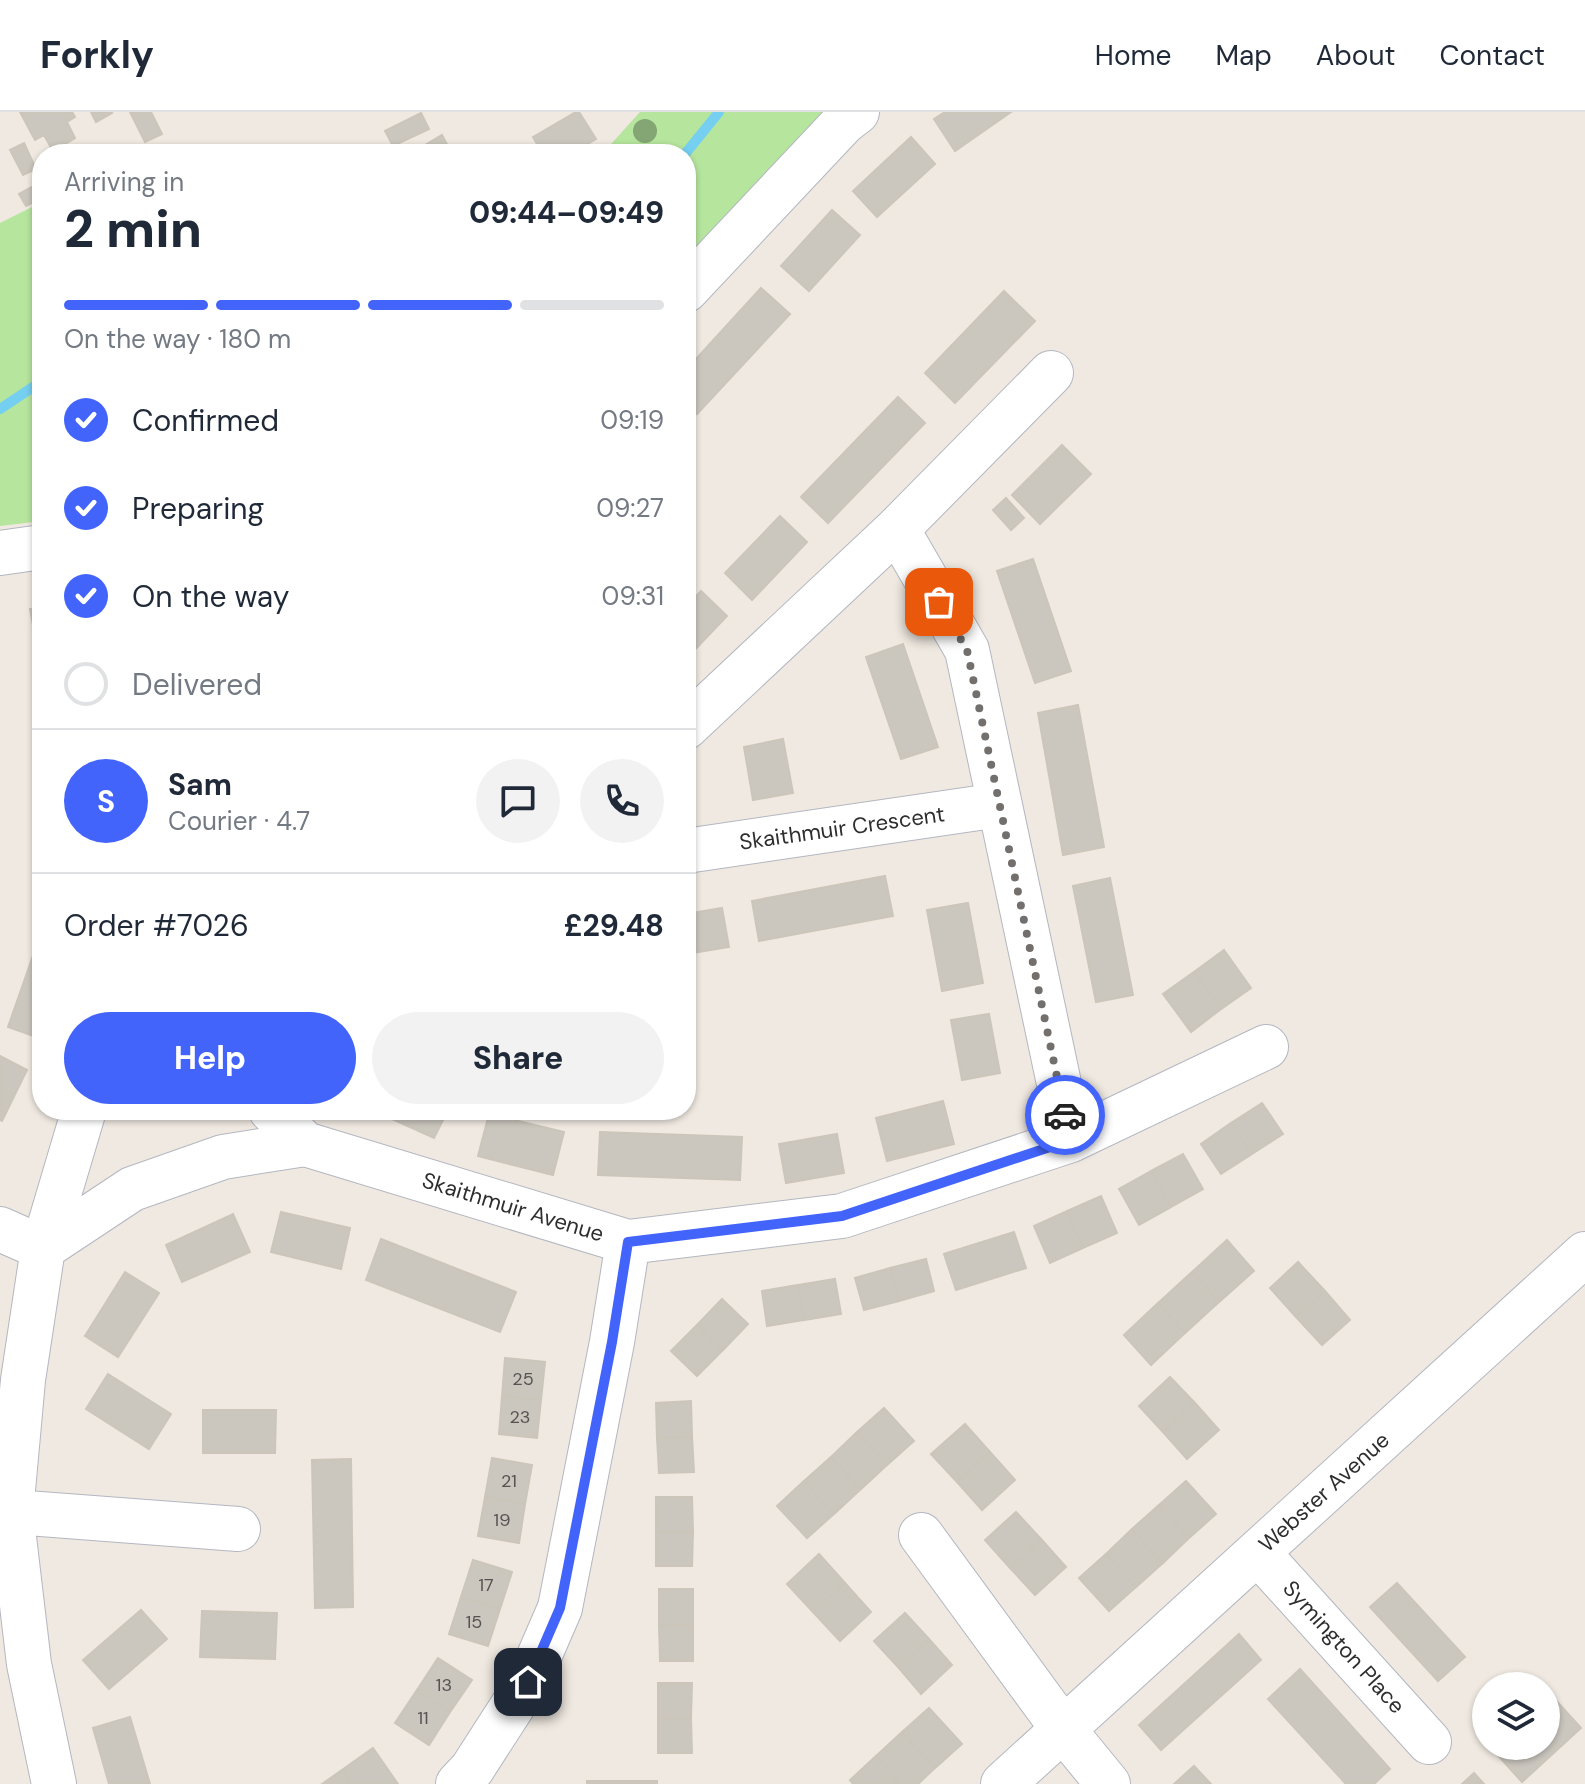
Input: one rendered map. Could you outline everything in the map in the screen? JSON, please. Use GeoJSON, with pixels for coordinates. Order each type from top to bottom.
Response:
{"type":"FeatureCollection","features":[{"type":"Feature","properties":{"kind":"street"},"geometry":{"type":"LineString","coordinates":[[696,279],[844,122],[857,112]]}},
{"type":"Feature","properties":{"kind":"street"},"geometry":{"type":"LineString","coordinates":[[696,718],[897,529],[1051,373]]}},
{"type":"Feature","properties":{"kind":"street"},"geometry":{"type":"LineString","coordinates":[[897,529],[967,650],[1071,1140]]}},
{"type":"Feature","properties":{"kind":"street"},"geometry":{"type":"LineString","coordinates":[[0,553],[32,548]]}},
{"type":"Feature","properties":{"kind":"street","name":"Skaithmuir Crescent"},"geometry":{"type":"LineString","coordinates":[[696,850],[999,805]]}},
{"type":"Feature","properties":{"kind":"street","name":"Skaithmuir Avenue"},"geometry":{"type":"LineString","coordinates":[[43,1248],[132,1189],[223,1157],[305,1144],[628,1242],[842,1216],[1071,1140],[1266,1047]]}},
{"type":"Feature","properties":{"kind":"street"},"geometry":{"type":"LineString","coordinates":[[54,1784],[29,1664],[6,1512],[43,1248],[81,1120]]}},
{"type":"Feature","properties":{"kind":"street","name":"Skaithmuir Avenue"},"geometry":{"type":"LineString","coordinates":[[281,1120],[305,1144]]}},
{"type":"Feature","properties":{"kind":"street"},"geometry":{"type":"LineString","coordinates":[[0,1229],[43,1248]]}},
{"type":"Feature","properties":{"kind":"street"},"geometry":{"type":"LineString","coordinates":[[458,1784],[472,1769],[528,1682],[560,1608],[612,1342],[628,1242]]}},
{"type":"Feature","properties":{"kind":"street","name":"Webster Avenue"},"geometry":{"type":"LineString","coordinates":[[1003,1784],[1585,1254]]}},
{"type":"Feature","properties":{"kind":"street"},"geometry":{"type":"LineString","coordinates":[[6,1512],[238,1529]]}},
{"type":"Feature","properties":{"kind":"street"},"geometry":{"type":"LineString","coordinates":[[921,1535],[1063,1729],[1108,1784]]}},
{"type":"Feature","properties":{"kind":"street","name":"Symington Place"},"geometry":{"type":"LineString","coordinates":[[1258,1553],[1429,1742]]}},
{"type":"Feature","properties":{"kind":"green space"},"geometry":{"type":"Polygon","coordinates":[[[640,112],[827,112],[696,250],[696,144],[611,144],[640,112]]]}},
{"type":"Feature","properties":{"kind":"green space"},"geometry":{"type":"Polygon","coordinates":[[[32,207],[32,522],[0,526],[0,223],[32,207]]]}},
{"type":"Feature","properties":{"kind":"building"},"geometry":{"type":"Polygon","coordinates":[[[20,112],[72,112],[75,117],[67,122],[75,138],[65,144],[49,144],[44,135],[35,140],[20,112]]]}},
{"type":"Feature","properties":{"kind":"building"},"geometry":{"type":"Polygon","coordinates":[[[91,112],[111,112],[112,113],[96,122],[91,112]]]}},
{"type":"Feature","properties":{"kind":"building"},"geometry":{"type":"Polygon","coordinates":[[[130,112],[151,112],[162,134],[145,142],[130,112]]]}},
{"type":"Feature","properties":{"kind":"building"},"geometry":{"type":"Polygon","coordinates":[[[579,112],[596,139],[588,144],[537,144],[533,137],[579,112]]]}},
{"type":"Feature","properties":{"kind":"building"},"geometry":{"type":"Polygon","coordinates":[[[945,112],[1011,112],[955,151],[934,119],[945,112]]]}},
{"type":"Feature","properties":{"kind":"building"},"geometry":{"type":"Polygon","coordinates":[[[421,113],[429,129],[397,144],[392,144],[385,131],[421,113]]]}},
{"type":"Feature","properties":{"kind":"building"},"geometry":{"type":"Polygon","coordinates":[[[442,135],[447,144],[427,144],[442,135]]]}},
{"type":"Feature","properties":{"kind":"building"},"geometry":{"type":"Polygon","coordinates":[[[911,137],[935,164],[877,217],[853,191],[911,137]]]}},
{"type":"Feature","properties":{"kind":"building"},"geometry":{"type":"Polygon","coordinates":[[[24,143],[32,160],[32,171],[23,175],[10,150],[24,143]]]}},
{"type":"Feature","properties":{"kind":"building"},"geometry":{"type":"Polygon","coordinates":[[[32,187],[32,203],[26,206],[19,194],[32,187]]]}},
{"type":"Feature","properties":{"kind":"building"},"geometry":{"type":"Polygon","coordinates":[[[832,210],[860,235],[809,291],[781,266],[832,210]]]}},
{"type":"Feature","properties":{"kind":"building"},"geometry":{"type":"Polygon","coordinates":[[[761,288],[790,314],[697,414],[696,359],[761,288]]]}},
{"type":"Feature","properties":{"kind":"building"},"geometry":{"type":"Polygon","coordinates":[[[1004,291],[1035,321],[955,403],[925,373],[1004,291]]]}},
{"type":"Feature","properties":{"kind":"building"},"geometry":{"type":"Polygon","coordinates":[[[898,397],[925,423],[828,523],[801,497],[898,397]]]}},
{"type":"Feature","properties":{"kind":"building"},"geometry":{"type":"Polygon","coordinates":[[[1062,445],[1091,474],[1040,524],[1012,495],[1062,445]]]}},
{"type":"Feature","properties":{"kind":"building"},"geometry":{"type":"Polygon","coordinates":[[[1006,498],[1024,518],[1011,530],[993,510],[1006,498]]]}},
{"type":"Feature","properties":{"kind":"building"},"geometry":{"type":"Polygon","coordinates":[[[780,516],[807,542],[752,600],[725,573],[780,516]]]}},
{"type":"Feature","properties":{"kind":"building"},"geometry":{"type":"Polygon","coordinates":[[[1033,559],[1071,671],[1035,683],[997,571],[1033,559]]]}},
{"type":"Feature","properties":{"kind":"building"},"geometry":{"type":"Polygon","coordinates":[[[701,591],[727,616],[696,649],[696,596],[701,591]]]}},
{"type":"Feature","properties":{"kind":"building"},"geometry":{"type":"Polygon","coordinates":[[[903,644],[938,747],[901,759],[866,657],[903,644]]]}},
{"type":"Feature","properties":{"kind":"building"},"geometry":{"type":"Polygon","coordinates":[[[1078,705],[1104,847],[1063,855],[1038,713],[1078,705]]]}},
{"type":"Feature","properties":{"kind":"building"},"geometry":{"type":"Polygon","coordinates":[[[783,739],[793,793],[753,800],[744,747],[783,739]]]}},
{"type":"Feature","properties":{"kind":"building"},"geometry":{"type":"Polygon","coordinates":[[[885,876],[893,916],[759,941],[752,901],[885,876]]]}},
{"type":"Feature","properties":{"kind":"building"},"geometry":{"type":"Polygon","coordinates":[[[1110,878],[1133,995],[1096,1002],[1073,886],[1110,878]]]}},
{"type":"Feature","properties":{"kind":"building"},"geometry":{"type":"Polygon","coordinates":[[[968,903],[983,983],[942,991],[927,910],[968,903]]]}},
{"type":"Feature","properties":{"kind":"building"},"geometry":{"type":"Polygon","coordinates":[[[722,908],[729,947],[696,952],[696,912],[722,908]]]}},
{"type":"Feature","properties":{"kind":"building"},"geometry":{"type":"Polygon","coordinates":[[[1224,950],[1251,988],[1221,1009],[1194,972],[1224,950]]]}},
{"type":"Feature","properties":{"kind":"building"},"geometry":{"type":"Polygon","coordinates":[[[32,959],[32,1035],[8,1027],[32,959]]]}},
{"type":"Feature","properties":{"kind":"building"},"geometry":{"type":"Polygon","coordinates":[[[1194,972],[1221,1009],[1191,1032],[1163,994],[1194,972]]]}},
{"type":"Feature","properties":{"kind":"building"},"geometry":{"type":"Polygon","coordinates":[[[989,1014],[1000,1073],[962,1080],[951,1020],[989,1014]]]}},
{"type":"Feature","properties":{"kind":"building"},"geometry":{"type":"Polygon","coordinates":[[[0,1056],[27,1070],[2,1121],[0,1120],[0,1056]]]}},
{"type":"Feature","properties":{"kind":"building"},"geometry":{"type":"Polygon","coordinates":[[[943,1101],[954,1144],[887,1161],[876,1118],[943,1101]]]}},
{"type":"Feature","properties":{"kind":"building"},"geometry":{"type":"Polygon","coordinates":[[[1262,1103],[1283,1134],[1252,1154],[1231,1123],[1262,1103]]]}},
{"type":"Feature","properties":{"kind":"building"},"geometry":{"type":"Polygon","coordinates":[[[394,1120],[443,1120],[434,1138],[394,1120]]]}},
{"type":"Feature","properties":{"kind":"building"},"geometry":{"type":"Polygon","coordinates":[[[487,1120],[514,1120],[564,1132],[553,1175],[478,1156],[487,1120]]]}},
{"type":"Feature","properties":{"kind":"building"},"geometry":{"type":"Polygon","coordinates":[[[1231,1123],[1252,1154],[1221,1174],[1201,1144],[1231,1123]]]}},
{"type":"Feature","properties":{"kind":"building"},"geometry":{"type":"Polygon","coordinates":[[[600,1132],[742,1137],[740,1180],[598,1175],[600,1132]]]}},
{"type":"Feature","properties":{"kind":"building"},"geometry":{"type":"Polygon","coordinates":[[[837,1134],[844,1173],[786,1183],[779,1144],[837,1134]]]}},
{"type":"Feature","properties":{"kind":"building"},"geometry":{"type":"Polygon","coordinates":[[[1183,1154],[1203,1189],[1171,1207],[1151,1171],[1183,1154]]]}},
{"type":"Feature","properties":{"kind":"building"},"geometry":{"type":"Polygon","coordinates":[[[1151,1171],[1171,1207],[1139,1225],[1119,1189],[1151,1171]]]}},
{"type":"Feature","properties":{"kind":"building"},"geometry":{"type":"Polygon","coordinates":[[[1101,1196],[1117,1233],[1083,1248],[1067,1211],[1101,1196]]]}},
{"type":"Feature","properties":{"kind":"building"},"geometry":{"type":"Polygon","coordinates":[[[1067,1211],[1083,1248],[1050,1263],[1034,1226],[1067,1211]]]}},
{"type":"Feature","properties":{"kind":"building"},"geometry":{"type":"Polygon","coordinates":[[[281,1212],[350,1228],[341,1269],[271,1252],[281,1212]]]}},
{"type":"Feature","properties":{"kind":"building"},"geometry":{"type":"Polygon","coordinates":[[[233,1214],[250,1252],[182,1282],[166,1245],[233,1214]]]}},
{"type":"Feature","properties":{"kind":"building"},"geometry":{"type":"Polygon","coordinates":[[[1014,1232],[1026,1268],[956,1290],[944,1254],[1014,1232]]]}},
{"type":"Feature","properties":{"kind":"building"},"geometry":{"type":"Polygon","coordinates":[[[381,1239],[516,1292],[500,1332],[366,1280],[381,1239]]]}},
{"type":"Feature","properties":{"kind":"building"},"geometry":{"type":"Polygon","coordinates":[[[1227,1240],[1254,1271],[1219,1302],[1192,1272],[1227,1240]]]}},
{"type":"Feature","properties":{"kind":"building"},"geometry":{"type":"Polygon","coordinates":[[[926,1259],[934,1291],[899,1301],[890,1268],[926,1259]]]}},
{"type":"Feature","properties":{"kind":"building"},"geometry":{"type":"Polygon","coordinates":[[[1298,1262],[1325,1291],[1296,1317],[1270,1288],[1298,1262]]]}},
{"type":"Feature","properties":{"kind":"building"},"geometry":{"type":"Polygon","coordinates":[[[890,1268],[899,1301],[864,1310],[855,1278],[890,1268]]]}},
{"type":"Feature","properties":{"kind":"building"},"geometry":{"type":"Polygon","coordinates":[[[125,1272],[159,1293],[118,1357],[85,1336],[125,1272]]]}},
{"type":"Feature","properties":{"kind":"building"},"geometry":{"type":"Polygon","coordinates":[[[1192,1272],[1219,1302],[1185,1333],[1158,1303],[1192,1272]]]}},
{"type":"Feature","properties":{"kind":"building"},"geometry":{"type":"Polygon","coordinates":[[[835,1279],[841,1314],[804,1320],[798,1285],[835,1279]]]}},
{"type":"Feature","properties":{"kind":"building"},"geometry":{"type":"Polygon","coordinates":[[[798,1285],[804,1320],[767,1326],[762,1291],[798,1285]]]}},
{"type":"Feature","properties":{"kind":"building"},"geometry":{"type":"Polygon","coordinates":[[[1325,1291],[1350,1320],[1322,1345],[1296,1317],[1325,1291]]]}},
{"type":"Feature","properties":{"kind":"building"},"geometry":{"type":"Polygon","coordinates":[[[722,1299],[748,1324],[723,1350],[697,1325],[722,1299]]]}},
{"type":"Feature","properties":{"kind":"building"},"geometry":{"type":"Polygon","coordinates":[[[1158,1303],[1185,1333],[1151,1365],[1124,1335],[1158,1303]]]}},
{"type":"Feature","properties":{"kind":"building"},"geometry":{"type":"Polygon","coordinates":[[[697,1325],[723,1350],[697,1376],[671,1351],[697,1325]]]}},
{"type":"Feature","properties":{"kind":"building"},"geometry":{"type":"Polygon","coordinates":[[[505,1358],[545,1362],[541,1400],[502,1396],[505,1358]]]}},
{"type":"Feature","properties":{"kind":"building"},"geometry":{"type":"Polygon","coordinates":[[[108,1374],[171,1414],[149,1449],[86,1409],[108,1374]]]}},
{"type":"Feature","properties":{"kind":"building"},"geometry":{"type":"Polygon","coordinates":[[[1170,1377],[1195,1403],[1163,1432],[1139,1406],[1170,1377]]]}},
{"type":"Feature","properties":{"kind":"building"},"geometry":{"type":"Polygon","coordinates":[[[502,1396],[541,1400],[537,1438],[499,1434],[502,1396]]]}},
{"type":"Feature","properties":{"kind":"building"},"geometry":{"type":"Polygon","coordinates":[[[691,1401],[692,1437],[657,1438],[656,1403],[691,1401]]]}},
{"type":"Feature","properties":{"kind":"building"},"geometry":{"type":"Polygon","coordinates":[[[1195,1403],[1219,1430],[1187,1459],[1163,1432],[1195,1403]]]}},
{"type":"Feature","properties":{"kind":"building"},"geometry":{"type":"Polygon","coordinates":[[[884,1408],[914,1441],[887,1465],[857,1432],[884,1408]]]}},
{"type":"Feature","properties":{"kind":"building"},"geometry":{"type":"Polygon","coordinates":[[[203,1410],[276,1410],[275,1453],[203,1453],[203,1410]]]}},
{"type":"Feature","properties":{"kind":"building"},"geometry":{"type":"Polygon","coordinates":[[[965,1424],[990,1452],[957,1482],[931,1454],[965,1424]]]}},
{"type":"Feature","properties":{"kind":"building"},"geometry":{"type":"Polygon","coordinates":[[[857,1432],[887,1465],[861,1489],[831,1457],[857,1432]]]}},
{"type":"Feature","properties":{"kind":"building"},"geometry":{"type":"Polygon","coordinates":[[[692,1437],[694,1472],[659,1473],[657,1438],[692,1437]]]}},
{"type":"Feature","properties":{"kind":"building"},"geometry":{"type":"Polygon","coordinates":[[[990,1452],[1015,1480],[982,1510],[957,1482],[990,1452]]]}},
{"type":"Feature","properties":{"kind":"building"},"geometry":{"type":"Polygon","coordinates":[[[831,1457],[861,1489],[834,1514],[804,1481],[831,1457]]]}},
{"type":"Feature","properties":{"kind":"building"},"geometry":{"type":"Polygon","coordinates":[[[492,1458],[532,1465],[525,1504],[485,1497],[492,1458]]]}},
{"type":"Feature","properties":{"kind":"building"},"geometry":{"type":"Polygon","coordinates":[[[351,1459],[353,1607],[315,1608],[312,1460],[351,1459]]]}},
{"type":"Feature","properties":{"kind":"building"},"geometry":{"type":"Polygon","coordinates":[[[804,1481],[834,1514],[807,1538],[777,1506],[804,1481]]]}},
{"type":"Feature","properties":{"kind":"building"},"geometry":{"type":"Polygon","coordinates":[[[1186,1481],[1216,1514],[1189,1538],[1159,1505],[1186,1481]]]}},
{"type":"Feature","properties":{"kind":"building"},"geometry":{"type":"Polygon","coordinates":[[[485,1497],[525,1504],[519,1543],[478,1536],[485,1497]]]}},
{"type":"Feature","properties":{"kind":"building"},"geometry":{"type":"Polygon","coordinates":[[[656,1497],[692,1497],[693,1532],[656,1532],[656,1497]]]}},
{"type":"Feature","properties":{"kind":"building"},"geometry":{"type":"Polygon","coordinates":[[[1159,1505],[1189,1538],[1163,1563],[1132,1529],[1159,1505]]]}},
{"type":"Feature","properties":{"kind":"building"},"geometry":{"type":"Polygon","coordinates":[[[1016,1512],[1041,1539],[1010,1568],[985,1540],[1016,1512]]]}},
{"type":"Feature","properties":{"kind":"building"},"geometry":{"type":"Polygon","coordinates":[[[1132,1529],[1163,1563],[1136,1587],[1106,1554],[1132,1529]]]}},
{"type":"Feature","properties":{"kind":"building"},"geometry":{"type":"Polygon","coordinates":[[[656,1532],[693,1532],[692,1566],[656,1566],[656,1532]]]}},
{"type":"Feature","properties":{"kind":"building"},"geometry":{"type":"Polygon","coordinates":[[[1041,1539],[1066,1567],[1035,1595],[1010,1568],[1041,1539]]]}},
{"type":"Feature","properties":{"kind":"building"},"geometry":{"type":"Polygon","coordinates":[[[819,1554],[845,1583],[813,1612],[787,1584],[819,1554]]]}},
{"type":"Feature","properties":{"kind":"building"},"geometry":{"type":"Polygon","coordinates":[[[1106,1554],[1136,1587],[1109,1611],[1079,1578],[1106,1554]]]}},
{"type":"Feature","properties":{"kind":"building"},"geometry":{"type":"Polygon","coordinates":[[[473,1560],[512,1572],[500,1609],[461,1597],[473,1560]]]}},
{"type":"Feature","properties":{"kind":"building"},"geometry":{"type":"Polygon","coordinates":[[[845,1583],[871,1612],[840,1641],[813,1612],[845,1583]]]}},
{"type":"Feature","properties":{"kind":"building"},"geometry":{"type":"Polygon","coordinates":[[[1397,1583],[1465,1657],[1438,1681],[1370,1607],[1397,1583]]]}},
{"type":"Feature","properties":{"kind":"building"},"geometry":{"type":"Polygon","coordinates":[[[659,1589],[693,1589],[693,1625],[659,1625],[659,1589]]]}},
{"type":"Feature","properties":{"kind":"building"},"geometry":{"type":"Polygon","coordinates":[[[461,1597],[500,1609],[488,1646],[449,1634],[461,1597]]]}},
{"type":"Feature","properties":{"kind":"building"},"geometry":{"type":"Polygon","coordinates":[[[141,1610],[167,1639],[109,1689],[83,1660],[141,1610]]]}},
{"type":"Feature","properties":{"kind":"building"},"geometry":{"type":"Polygon","coordinates":[[[202,1611],[277,1613],[275,1659],[200,1657],[202,1611]]]}},
{"type":"Feature","properties":{"kind":"building"},"geometry":{"type":"Polygon","coordinates":[[[905,1613],[929,1639],[898,1667],[874,1641],[905,1613]]]}},
{"type":"Feature","properties":{"kind":"building"},"geometry":{"type":"Polygon","coordinates":[[[659,1625],[693,1625],[693,1661],[660,1661],[659,1625]]]}},
{"type":"Feature","properties":{"kind":"building"},"geometry":{"type":"Polygon","coordinates":[[[1239,1634],[1261,1660],[1161,1750],[1139,1725],[1239,1634]]]}},
{"type":"Feature","properties":{"kind":"building"},"geometry":{"type":"Polygon","coordinates":[[[929,1639],[952,1665],[921,1694],[898,1667],[929,1639]]]}},
{"type":"Feature","properties":{"kind":"building"},"geometry":{"type":"Polygon","coordinates":[[[438,1658],[472,1680],[450,1712],[417,1690],[438,1658]]]}},
{"type":"Feature","properties":{"kind":"building"},"geometry":{"type":"Polygon","coordinates":[[[1300,1669],[1390,1769],[1374,1784],[1346,1784],[1268,1699],[1300,1669]]]}},
{"type":"Feature","properties":{"kind":"building"},"geometry":{"type":"Polygon","coordinates":[[[658,1683],[692,1683],[691,1718],[658,1718],[658,1683]]]}},
{"type":"Feature","properties":{"kind":"building"},"geometry":{"type":"Polygon","coordinates":[[[417,1690],[450,1712],[429,1745],[395,1723],[417,1690]]]}},
{"type":"Feature","properties":{"kind":"building"},"geometry":{"type":"Polygon","coordinates":[[[1560,1705],[1581,1728],[1560,1747],[1560,1705]]]}},
{"type":"Feature","properties":{"kind":"building"},"geometry":{"type":"Polygon","coordinates":[[[929,1708],[962,1744],[935,1768],[902,1732],[929,1708]]]}},
{"type":"Feature","properties":{"kind":"building"},"geometry":{"type":"Polygon","coordinates":[[[130,1717],[150,1784],[109,1784],[93,1728],[130,1717]]]}},
{"type":"Feature","properties":{"kind":"building"},"geometry":{"type":"Polygon","coordinates":[[[658,1718],[691,1718],[692,1753],[658,1753],[658,1718]]]}},
{"type":"Feature","properties":{"kind":"building"},"geometry":{"type":"Polygon","coordinates":[[[902,1732],[935,1768],[918,1784],[901,1784],[876,1756],[902,1732]]]}},
{"type":"Feature","properties":{"kind":"building"},"geometry":{"type":"Polygon","coordinates":[[[373,1748],[398,1784],[351,1784],[342,1770],[373,1748]]]}},
{"type":"Feature","properties":{"kind":"building"},"geometry":{"type":"Polygon","coordinates":[[[876,1756],[901,1784],[853,1784],[850,1780],[876,1756]]]}},
{"type":"Feature","properties":{"kind":"building"},"geometry":{"type":"Polygon","coordinates":[[[1502,1760],[1546,1760],[1522,1782],[1502,1760]]]}},
{"type":"Feature","properties":{"kind":"building"},"geometry":{"type":"Polygon","coordinates":[[[1194,1766],[1211,1784],[1174,1784],[1194,1766]]]}},
{"type":"Feature","properties":{"kind":"building"},"geometry":{"type":"Polygon","coordinates":[[[342,1770],[351,1784],[322,1784],[342,1770]]]}},
{"type":"Feature","properties":{"kind":"building"},"geometry":{"type":"Polygon","coordinates":[[[1474,1773],[1484,1784],[1462,1784],[1474,1773]]]}},
{"type":"Feature","properties":{"kind":"building"},"geometry":{"type":"Polygon","coordinates":[[[587,1781],[622,1781],[622,1784],[587,1784],[587,1781]]]}},
{"type":"Feature","properties":{"kind":"building"},"geometry":{"type":"Polygon","coordinates":[[[622,1781],[657,1781],[657,1784],[622,1784],[622,1781]]]}},
{"type":"Feature","properties":{"kind":"waterway"},"geometry":{"type":"LineString","coordinates":[[693,144],[719,112]]}},
{"type":"Feature","properties":{"kind":"waterway"},"geometry":{"type":"LineString","coordinates":[[0,409],[32,388]]}},
{"type":"Feature","properties":{"kind":"way so far"},"geometry":{"type":"LineString","coordinates":[[939,602],[967,650],[1065,1115]]}},
{"type":"Feature","properties":{"kind":"route"},"geometry":{"type":"LineString","coordinates":[[528,1682],[560,1608],[612,1342],[628,1242],[842,1216],[1071,1140],[1065,1115]]}}]}
